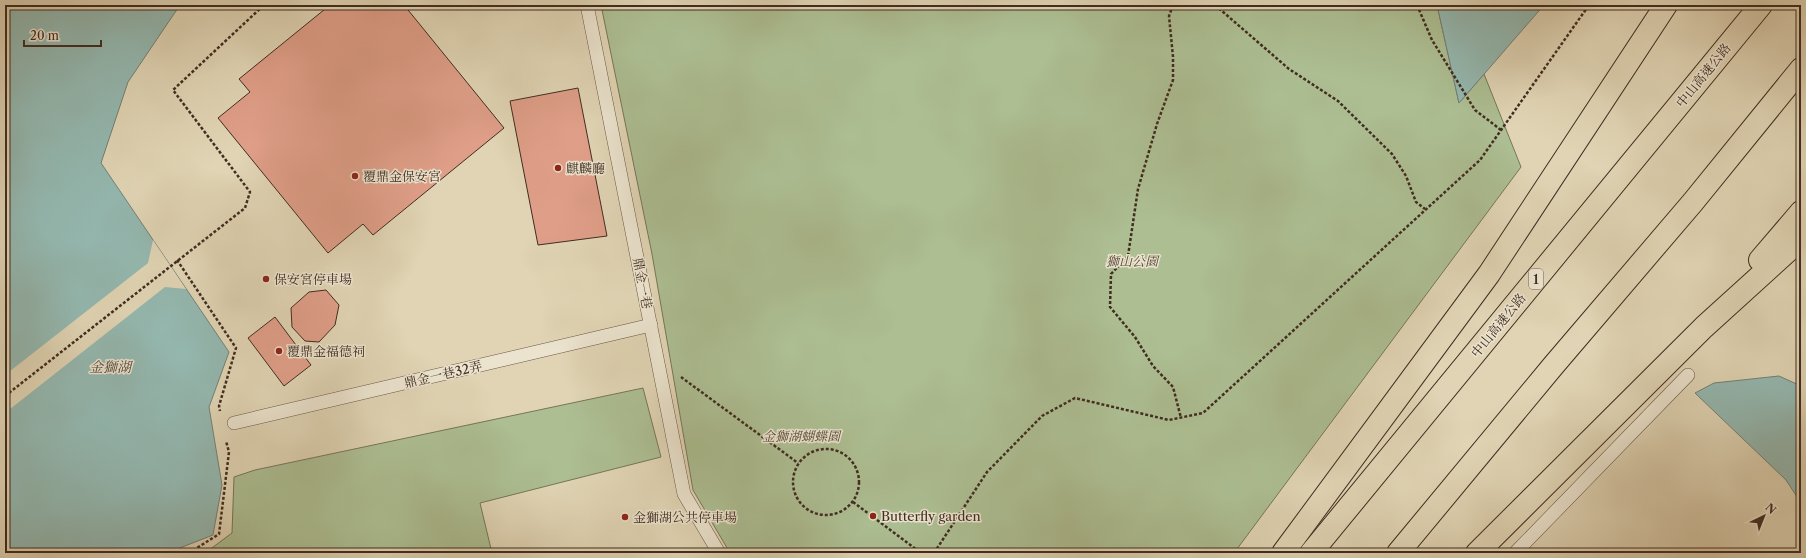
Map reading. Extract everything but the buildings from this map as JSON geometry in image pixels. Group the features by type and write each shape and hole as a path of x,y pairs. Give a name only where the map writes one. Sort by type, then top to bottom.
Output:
{"highway":[{"path":"1283,553 1489,274 1666,5"},
{"name":"中山高速公路","path":"1311,553 1760,5"},
{"path":"1398,553 1548,372 1693,202 1801,69"},
{"path":"1704,327 1801,212"},
{"path":"1477,553 1704,327 1801,238"}],"lane":[{"name":"鼎金一巷","path":"587,5 684,494 719,553"},
{"name":"鼎金一巷32弄","path":"234,423 651,325"},
{"path":"1515,553 1688,375"}],"path":[{"path":"5,396 245,208 250,192 173,90 264,5"},
{"path":"1173,5 1169,16 1173,57 1173,80 1157,124 1138,189 1128,256 1111,274 1110,307 1135,337 1153,366 1173,387 1181,418"},
{"path":"1215,5 1290,69 1338,101 1392,154 1406,176 1416,202 1425,209"},
{"path":"1418,5 1432,40 1475,110 1501,130"},
{"path":"934,553 987,472 1042,416 1075,398 1169,420 1204,413 1480,160 1589,5"},
{"path":"177,260 236,348 219,406 220,414"},
{"path":"657,359 798,463"},
{"path":"189,553 219,534 229,452 226,437"},
{"path":"821,449 831,449 842,452 855,466 859,475 858,493 853,502 845,510 824,516 805,508 798,501 793,487 794,473 798,463 810,453 821,449"},
{"path":"853,502 921,553"}],"green space":[{"name":"獅山公園","path":"601,5 1437,5 1459,103 1484,74 1521,167 1234,553 730,553 693,490 652,254"},
{"path":"643,388 661,457 480,503 492,553 205,553 232,533 234,477 255,470"}],"water":[{"name":"金獅湖","path":"5,5 180,5 128,82 101,163 229,352 209,407 222,485 213,535 167,553 5,553"},
{"path":"1437,5 1544,5 1459,103"},
{"path":"1779,376 1801,386 1801,503 1786,480 1695,393 1714,383"}],"pier":[{"path":"153,240 186,289 165,287 5,413 5,375 148,263"}],"place":[{"name":"麒麟廳","path":"558,168"},
{"name":"覆鼎金保安宮","path":"355,176"},
{"name":"保安宮停車場","path":"266,279"},
{"name":"覆鼎金福德祠","path":"279,351"},
{"name":"Butterfly garden","path":"873,516"},
{"name":"金獅湖公共停車場","path":"625,517"}],"park label":[{"name":"金獅湖蝴蝶園","path":"801,436"}]}
